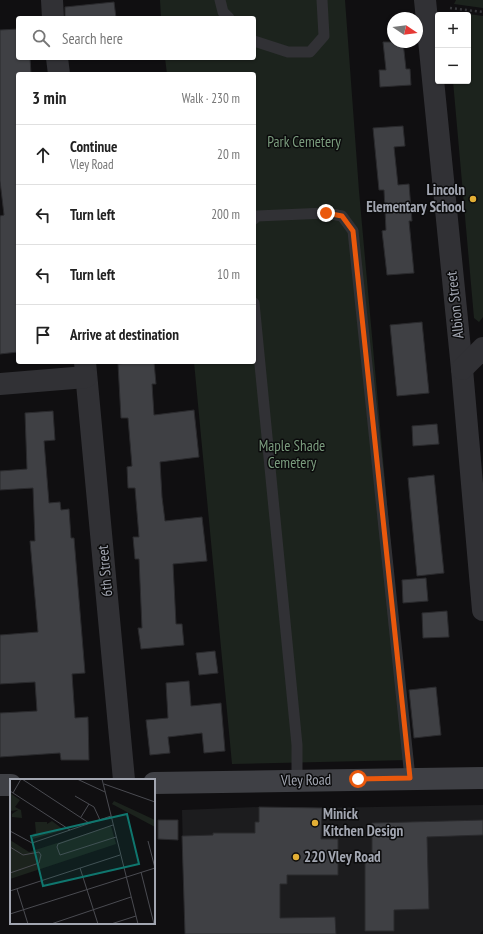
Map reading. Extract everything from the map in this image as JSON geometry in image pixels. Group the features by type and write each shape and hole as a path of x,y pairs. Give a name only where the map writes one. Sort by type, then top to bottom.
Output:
{"street":[{"path":"52,0 54,16"},
{"name":"Albion Street","path":"425,0 462,369 480,561 483,610"},
{"path":"57,60 59,72"},
{"path":"462,369 483,348"},
{"path":"0,384 86,369"},
{"name":"6th Street","path":"86,369 124,779"},
{"name":"Vley Road","path":"155,783 483,778"}],"lane":[{"path":"220,0 223,12 226,16"},
{"path":"256,42 288,52 310,52 324,36 322,0"},
{"path":"256,217 326,213 342,216 353,231 410,778"},
{"path":"256,324 296,737 297,780"}],"path":[{"path":"450,8 483,12"}],"shaded area":[{"path":"483,805 483,930 480,934 185,934 182,810 259,807 322,808"}],"green space":[{"name":"Maple Shade Cemetery","path":"160,0 345,0 359,191 410,760 232,764 194,364 256,364 256,72 167,72 165,60 256,60 256,16 161,16"},
{"path":"456,0 483,0 483,8 454,4"},
{"name":"Lincoln Elementary School","path":"471,14 483,16 483,317 479,322 474,318 453,84 471,84"}],"building":[{"path":"114,2 116,16 65,16 65,7"},
{"path":"16,29 16,60 30,60 31,72 16,72 16,352 0,354 0,216 4,215 0,181 0,30"},
{"path":"383,42 387,42 387,48 404,48 406,69 410,69 411,85 380,87 379,70 386,70"},
{"path":"403,126 405,146 394,147 398,185 409,184 412,221 409,221 414,273 387,275 382,231 386,230 384,190 379,190 373,128"},
{"path":"422,322 429,393 397,396 390,325"},
{"path":"118,364 154,364 156,384 152,384 154,415 194,410 199,457 160,462 165,521 202,517 207,561 173,564 176,624 182,624 184,645 141,649 138,628 142,628 139,559 135,559 133,537 139,537 135,488 128,488 127,467 132,466 128,418 121,418"},
{"path":"53,411 55,440 44,441 49,503 60,502 61,510 69,509 71,538 74,538 85,673 72,674 75,718 88,717 89,760 61,760 60,753 0,757 0,713 37,711 35,682 0,684 0,635 38,632 30,541 35,541 33,488 0,490 0,471 27,469 25,413"},
{"path":"437,424 439,444 413,446 412,426"},
{"path":"434,475 444,573 417,576 408,478"},
{"path":"426,578 428,601 403,603 402,580"},
{"path":"447,611 449,637 423,638 422,613"},
{"path":"215,651 218,673 199,675 196,653"},
{"path":"189,681 191,706 221,703 225,751 204,753 202,733 168,737 170,753 150,755 146,720 168,718 166,683"},
{"path":"436,687 441,735 414,738 409,690"},
{"path":"259,807 322,808 321,839 338,839 338,875 287,875 287,884 280,884 280,918 335,917 336,934 185,934 182,836 213,835 213,833 255,833 255,822 259,822"},
{"path":"158,820 178,820 178,840 158,839"},
{"path":"483,820 483,835 427,837 429,909 394,910 394,931 365,931 365,859 372,859 372,823"}],"place":[{"name":"Lincoln Elementary School","path":"473,199"},
{"name":"Minick Kitchen Design","path":"315,823"},
{"name":"220 Vley Road","path":"296,857"}],"route":[{"path":"326,213 342,216 353,231 410,778 358,779"}],"park label":[{"name":"Park Cemetery","path":"304,142"}]}
